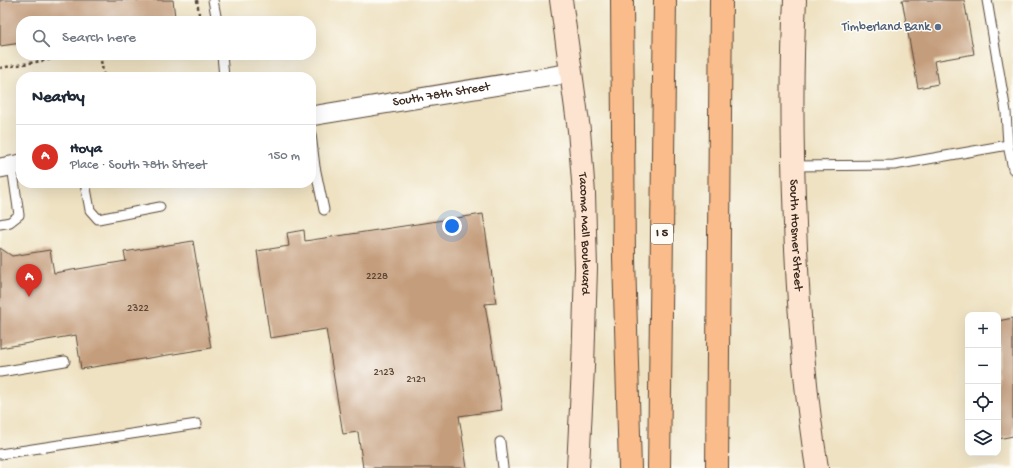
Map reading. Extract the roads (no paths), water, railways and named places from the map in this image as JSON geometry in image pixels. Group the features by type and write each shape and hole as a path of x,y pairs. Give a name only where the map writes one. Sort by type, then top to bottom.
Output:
{"highway":[{"path":"622,0 624,258 630,468"},
{"name":"I 5","path":"659,468 665,0"},
{"path":"717,468 721,0"},
{"path":"721,116 733,0"}],"main road":[{"name":"Tacoma Mall Boulevard","path":"561,0 579,130 584,194 586,260 578,468"},
{"name":"South Hosmer Street","path":"796,0 792,77 793,166 798,296 809,417 817,468"}],"street":[{"name":"South 78th Street","path":"316,115 571,73"}],"lane":[{"path":"213,0 216,16"},
{"path":"987,0 1006,112 1008,145 1013,170"},
{"path":"222,60 224,72"},
{"path":"793,166 894,165 1008,145"},
{"path":"0,224 10,222 19,215 11,166"},
{"path":"316,172 324,210"},
{"path":"86,188 90,210 98,219 160,207"},
{"path":"0,372 65,361"},
{"path":"0,454 197,424"},
{"path":"500,442 503,468"}],"place":[{"name":"Timberland Bank","path":"938,27"},
{"name":"Hoya","path":"29,297"}]}
